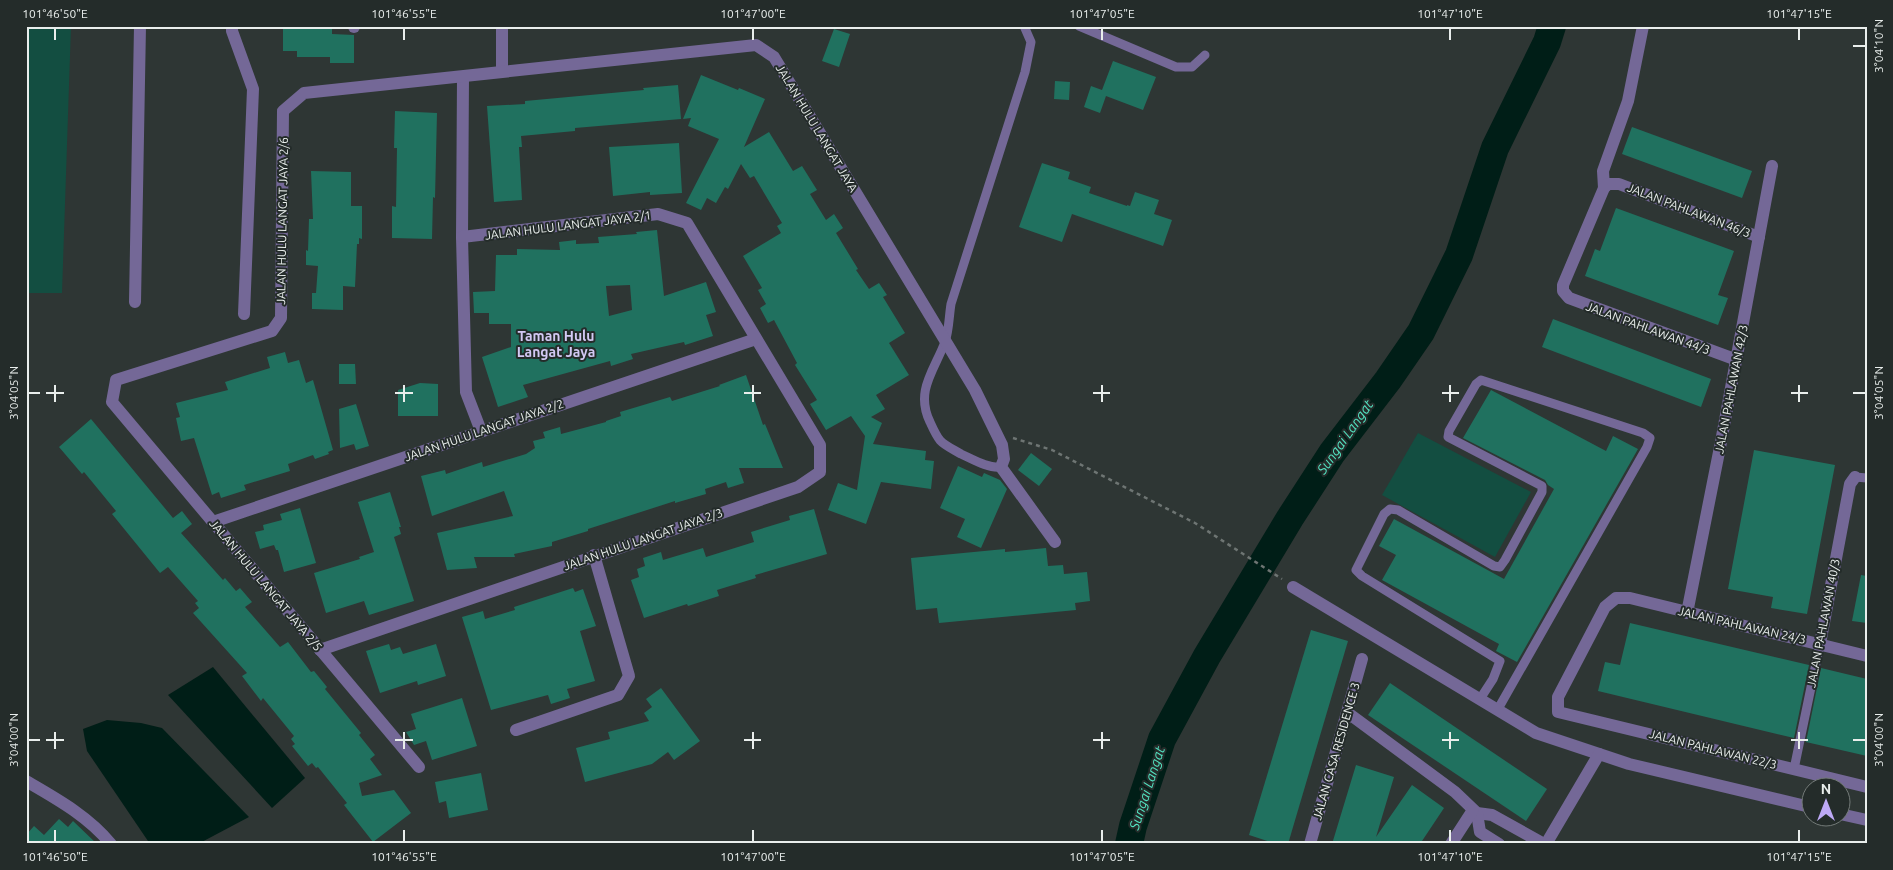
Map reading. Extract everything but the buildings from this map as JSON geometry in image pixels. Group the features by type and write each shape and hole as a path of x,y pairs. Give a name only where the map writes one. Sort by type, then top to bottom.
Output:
{"street":[{"path":"135,302 140,26"},
{"path":"232,26 232,31 253,89 244,314"},
{"path":"502,26 502,71"},
{"path":"1604,188 1603,171 1628,101 1643,26"},
{"name":"JALAN HULU LANGAT JAYA","path":"463,77 502,71 756,45 774,57 975,390 998,433 1004,453 1001,467"},
{"path":"463,77 462,237 466,392 480,431"},
{"name":"JALAN HULU LANGAT JAYA 2/6","path":"112,402 116,380 272,331 281,318 283,111 304,93 463,77"},
{"name":"JALAN PAHLAWAN 42/3","path":"1687,612 1772,166"},
{"name":"JALAN PAHLAWAN 46/3","path":"1604,188 1608,184 1620,184 1759,237"},
{"name":"JALAN PAHLAWAN 44/3","path":"1604,188 1563,285 1564,291 1569,298 1736,360"},
{"name":"JALAN HULU LANGAT JAYA 2/1","path":"462,237 658,214 687,223 756,339"},
{"name":"JALAN HULU LANGAT JAYA 2/2","path":"212,522 756,339"},
{"name":"JALAN HULU LANGAT JAYA 2/3","path":"320,650 798,487 820,472 820,445 756,339"},
{"name":"JALAN HULU LANGAT JAYA 2/5","path":"112,402 419,768"},
{"path":"1001,467 1054,542"},
{"name":"JALAN PAHLAWAN 40/3","path":"1820,644 1850,484 1861,477"},
{"path":"516,730 618,695 628,676 594,555"},
{"path":"1294,587 1536,733 1629,764 1800,805"},
{"name":"JALAN PAHLAWAN 24/3","path":"1558,712 1558,697 1605,607 1616,598 1630,598 1867,656"},
{"name":"JALAN CASA RESIDENCE 3","path":"1310,844 1362,658"},
{"name":"JALAN PAHLAWAN 22/3","path":"1558,712 1867,786"},
{"path":"1348,713 1455,792 1475,812 1480,832 1499,844"},
{"path":"1475,812 1492,815 1545,844 1599,754"},
{"path":"26,781 64,803 100,830 111,844"},
{"path":"1451,844 1475,812"},
{"path":"1850,816 1867,820"}],"lane":[{"path":"1001,467 989,466 940,442 928,417 923,398 930,374 946,340 951,304 1025,72 1031,42 1024,26"},
{"path":"1079,26 1176,67 1192,67 1204,55"},
{"path":"1480,698 1493,679 1500,661 1362,576 1356,570 1384,514 1390,509 1398,510 1494,566 1500,567 1505,560 1542,492 1542,486 1448,437 1449,431 1476,384 1481,380 1643,433 1650,438 1647,447 1498,709"},
{"name":"JALAN PAHLAWAN 40/3","path":"1794,769 1820,644"}],"path":[{"path":"998,433 1052,450 1195,523 1294,587"}],"green space":[{"path":"26,26 71,26 62,293 26,293"},
{"path":"1418,433 1531,492 1495,557 1382,495"}],"shaded area":[{"path":"213,667 305,778 272,808 168,695"},
{"path":"107,720 141,723 162,728 249,817 198,844 150,844 87,751 83,729"}],"waterway":[{"name":"Sungai Langat","path":"1129,844 1133,826 1162,739 1207,656 1290,518 1332,453 1388,380 1421,332 1459,255 1495,148 1547,42 1552,26"}],"district":[{"name":"Taman Hulu Langat Jaya","path":"556,344"}]}
